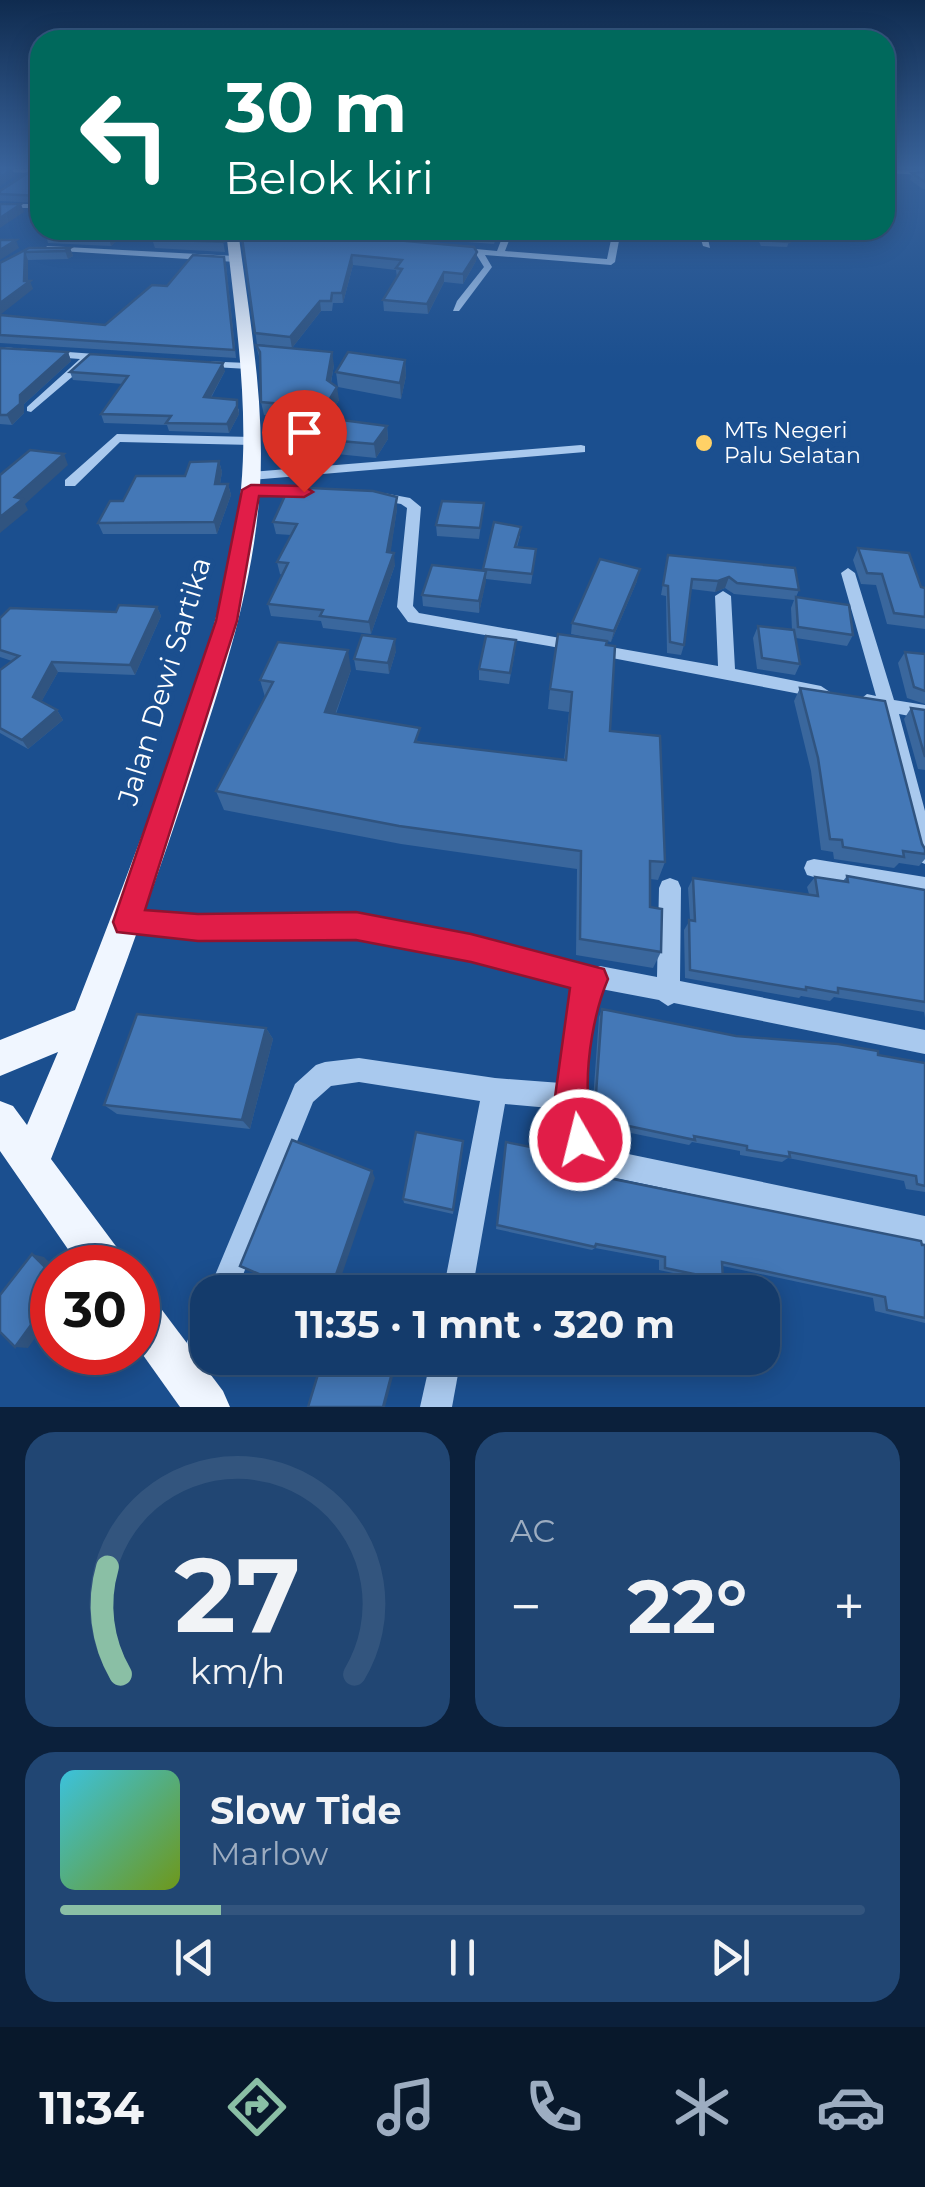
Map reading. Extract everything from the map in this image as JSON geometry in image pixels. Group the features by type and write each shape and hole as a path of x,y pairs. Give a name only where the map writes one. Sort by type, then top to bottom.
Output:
{"main road":[{"name":"Jalan Dewi Sartika","path":"32,1162 127,922 227,621 251,483 254,441 254,356 233,240"},
{"path":"0,1058 88,1022"},
{"path":"0,1119 90,1245"},
{"path":"160,1344 196,1394"}],"street":[{"path":"500,254 505,240"},
{"path":"446,249 611,262 615,240"},
{"path":"705,240 707,246"},
{"path":"36,248 236,259"},
{"path":"456,309 467,289 481,280 488,267 480,252"},
{"path":"0,350 120,359"},
{"path":"30,409 89,356"},
{"path":"190,363 254,356"},
{"path":"70,483 117,438 254,441"},
{"path":"251,483 581,449"},
{"path":"251,483 322,492"},
{"path":"358,494 391,497 414,507 405,607 414,618 727,672 925,712"},
{"path":"848,573 904,761 925,855"},
{"path":"724,596 727,672"},
{"path":"814,868 925,887"},
{"path":"668,994 670,888"},
{"path":"127,922 198,927 356,926 425,938 593,979 622,978 668,994 925,1042"},
{"path":"593,979 584,990 572,1097 580,1140 602,1162 925,1230"},
{"path":"229,1275 304,1093 315,1079 359,1070 494,1091 572,1097"},
{"path":"461,1275 494,1091"},
{"path":"436,1407 443,1375"}],"building":[{"path":"0,240 16,240 0,250"},
{"path":"242,240 395,240 474,247 477,252 463,274 444,272 427,304 383,300 402,269 396,268 402,260 352,255 342,293 332,293 331,301 320,301 290,337 255,333"},
{"path":"29,248 70,248 25,252 24,281 30,281 0,303 0,263"},
{"path":"193,255 224,257 234,350 0,335 0,315 105,325 152,285 167,286"},
{"path":"256,345 332,352 327,380 337,387 319,417 387,426 374,444 305,438 305,431 287,430 306,406 261,402 260,352"},
{"path":"0,348 68,352 20,395 20,404 7,415 0,415"},
{"path":"348,352 405,360 400,383 336,372"},
{"path":"90,354 223,363 204,397 237,400 237,406 227,424 166,423 171,416 101,414 128,376 70,372"},
{"path":"30,450 64,454 15,497 23,499 0,517 0,475"},
{"path":"219,461 215,484 228,484 214,522 98,523 110,501 123,501 136,476 185,476 190,462"},
{"path":"289,487 373,491 397,497 387,552 394,553 369,622 320,616 323,610 268,604 288,563 277,562 297,524 273,522"},
{"path":"442,501 484,503 480,528 436,525"},
{"path":"494,522 521,527 515,547 536,549 532,574 483,569"},
{"path":"858,548 909,553 921,587 925,588 925,617 894,613 882,574 867,573"},
{"path":"668,555 795,568 799,590 737,583 729,577 718,581 692,579 684,645 670,642 668,586 663,585"},
{"path":"600,559 640,569 614,631 572,623"},
{"path":"432,565 486,571 479,601 422,595"},
{"path":"796,597 849,605 853,635 798,627"},
{"path":"119,605 157,607 130,665 52,662 33,697 57,710 22,740 0,728 0,670 19,656 0,650 0,618 10,608 116,612"},
{"path":"758,626 794,630 800,664 762,658"},
{"path":"558,634 607,641 606,645 615,646 610,731 660,736 665,862 650,861 650,907 662,909 661,952 580,939 581,851 399,826 216,791 273,682 260,680 278,642 348,650 325,712 420,728 415,742 566,760 572,692 550,689"},
{"path":"362,635 395,639 388,663 354,659"},
{"path":"486,636 516,640 510,673 479,669"},
{"path":"905,652 925,654 925,691 914,687"},
{"path":"800,688 885,701 925,854 903,851 904,857 843,847 842,840 830,839 818,758"},
{"path":"911,708 925,710 925,757"},
{"path":"847,876 925,890 925,1002 838,988 838,993 806,990 690,970 689,920 695,921 693,878 818,896 815,877 848,882"},
{"path":"602,1009 736,1036 838,1044 925,1063 925,1186 917,1184 916,1176 789,1152 790,1157 747,1150 747,1146 694,1136 695,1140 600,1120 595,1108"},
{"path":"137,1014 266,1028 242,1120 104,1105"},
{"path":"416,1132 463,1141 453,1210 403,1199"},
{"path":"292,1140 372,1171 336,1275 261,1275 240,1266"},
{"path":"506,1142 556,1152 556,1158 588,1164 599,1171 598,1176 921,1241 925,1245 925,1318 887,1310 885,1297 722,1262 723,1275 699,1275 665,1268 665,1257 596,1244 595,1247 497,1225"},
{"path":"30,1257 30,1326 15,1347 0,1332 0,1295"},
{"path":"318,1375 391,1375 383,1407 308,1407"}],"place":[{"name":"MTs Negeri Palu Selatan","path":"704,443"}],"route":[{"path":"304,492 251,490 227,621 127,922 198,927 356,926 410,934 593,979 584,990 572,1097 580,1140"}]}
